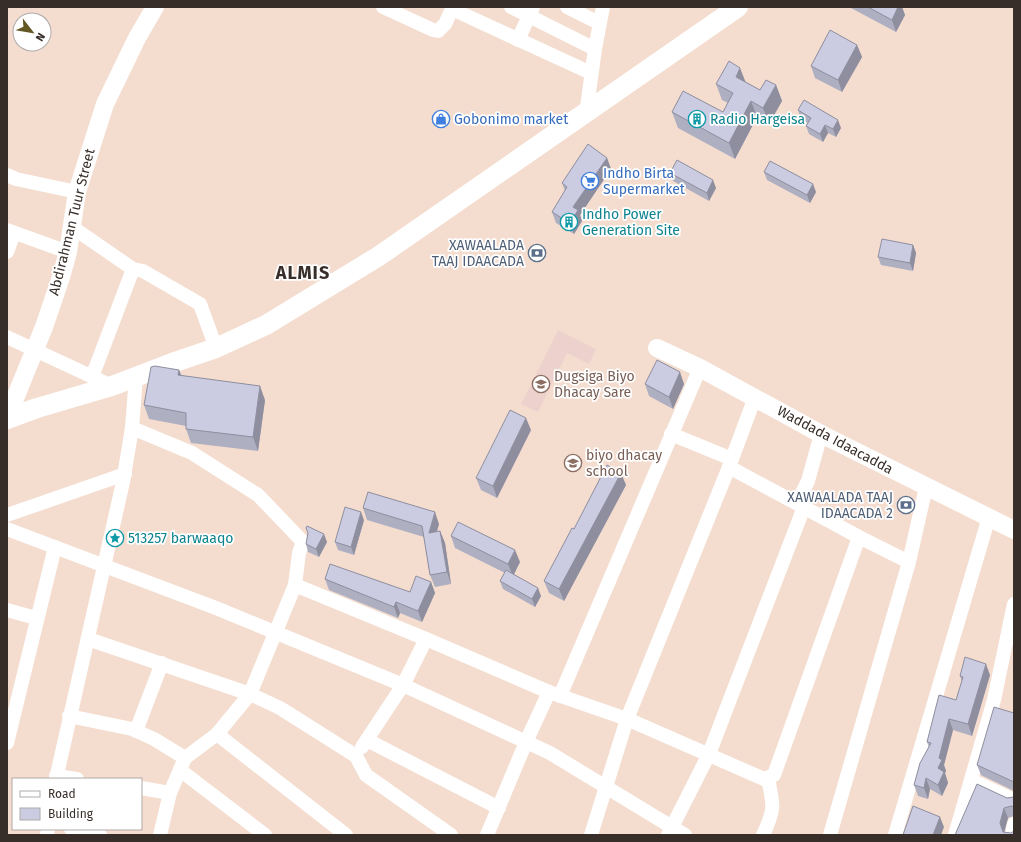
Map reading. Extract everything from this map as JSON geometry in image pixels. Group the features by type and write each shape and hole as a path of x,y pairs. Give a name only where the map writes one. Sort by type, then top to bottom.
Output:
{"main road":[{"path":"7,419 37,408 112,386 216,348 266,325 379,256 586,114 727,11"}],"street":[{"name":"Abdirahman Tuur Street","path":"7,419 47,320 68,252 77,192 105,104 137,38 155,7"},
{"path":"383,7 438,31 445,24 452,8 591,73"},
{"path":"511,7 531,11 595,49"},
{"path":"567,7 599,23"},
{"path":"586,114 591,73 603,7"},
{"path":"518,40 531,11"},
{"path":"7,175 16,179 77,192"},
{"path":"72,227 133,269 143,271 200,304 216,348"},
{"path":"7,252 10,231 68,252"},
{"path":"92,377 133,269"},
{"path":"7,337 112,386"},
{"name":"Waddada Idaacadda","path":"657,348 700,368 821,434 1014,530"},
{"path":"487,835 526,742 554,694 700,368"},
{"path":"66,778 56,777 69,716 105,567 124,474 132,428 136,376"},
{"path":"591,835 627,719 755,398"},
{"path":"132,428 192,453 258,495 303,542 299,553 295,585 250,694 217,734 183,764 170,793 160,835"},
{"path":"671,434 730,463 800,505 909,562"},
{"path":"669,831 709,754 800,505 821,434"},
{"path":"7,515 124,474"},
{"path":"830,835 909,562 926,487"},
{"path":"895,835 989,517"},
{"path":"7,529 216,608 403,685 550,753 605,787 669,831 685,835"},
{"path":"295,585 554,694 627,719 764,779 768,779 774,775 859,537"},
{"path":"7,743 36,618 55,547"},
{"path":"955,835 994,700 1014,604"},
{"path":"7,610 36,618"},
{"path":"88,639 250,694 280,708 356,756 366,775 451,835"},
{"path":"356,756 403,685 426,639"},
{"path":"136,731 162,663"},
{"path":"69,716 136,731 154,739 265,835"},
{"path":"217,734 346,835"},
{"path":"367,740 499,808"},
{"path":"763,835 770,820 774,804 768,779"},
{"path":"971,780 1014,800"},
{"path":"142,788 170,793"},
{"path":"1012,835 1014,824"},
{"path":"75,830 100,835"}],"shaded area":[{"name":"Dugsiga Biyo Dhacay Sare","path":"558,330 596,349 589,364 567,353 538,412 521,404"}],"building":[{"path":"868,7 898,7 892,20"},
{"path":"830,30 857,45 838,80 811,66"},
{"path":"729,61 740,68 736,77 760,90 766,80 776,85 763,108 751,101 729,143 672,112 683,91 723,112 733,93 716,84"},
{"path":"804,100 838,120 833,129 825,125 820,134 806,126 811,118 798,110"},
{"path":"588,144 607,158 573,207 578,210 570,223 552,212 567,187 562,183"},
{"path":"677,160 713,180 707,193 670,173"},
{"path":"770,161 813,184 807,195 764,172"},
{"path":"882,239 913,245 910,263 878,257"},
{"path":"657,360 680,372 669,397 645,384"},
{"path":"155,366 179,370 178,375 260,386 253,437 186,429 186,413 144,405 151,367"},
{"path":"510,410 526,418 493,486 476,478"},
{"path":"607,465 621,473 559,589 544,581 572,528 574,529"},
{"path":"368,492 435,512 429,533 440,531 447,572 430,575 422,526 363,508"},
{"path":"345,507 361,512 351,547 335,542"},
{"path":"458,522 515,550 508,564 451,536"},
{"path":"307,526 324,534 316,549 306,544 308,533 306,528"},
{"path":"330,564 410,592 416,576 431,582 418,611 396,602 394,607 325,579"},
{"path":"506,570 538,588 532,599 500,581"},
{"path":"965,657 986,664 968,724 949,719 939,758 942,760 938,768 944,772 938,785 926,778 924,788 914,785 920,763 931,743 927,742 939,695 956,700 963,677 960,676"},
{"path":"994,707 1014,713 1014,782 977,765"},
{"path":"977,784 1007,798 1014,797 1014,807 1011,806 1004,808 1000,823 1003,832 1011,833 1014,831 1014,835 955,835"},
{"path":"913,806 940,817 933,835 903,835"}],"place":[{"name":"Gobonimo market","path":"441,119"},
{"name":"Radio Hargeisa","path":"697,119"},
{"name":"Indho Birta Supermarket","path":"590,181"},
{"name":"Indho Power Generation Site","path":"569,222"},
{"name":"XAWAALADA TAAJ IDAACADA","path":"537,253"},
{"name":"Dugsiga Biyo Dhacay Sare","path":"541,384"},
{"name":"biyo dhacay school","path":"573,463"},
{"name":"XAWAALADA TAAJ IDAACADA 2","path":"906,505"},
{"name":"513257 barwaaqo","path":"115,538"}],"district":[{"name":"ALMIS","path":"303,273"}]}
